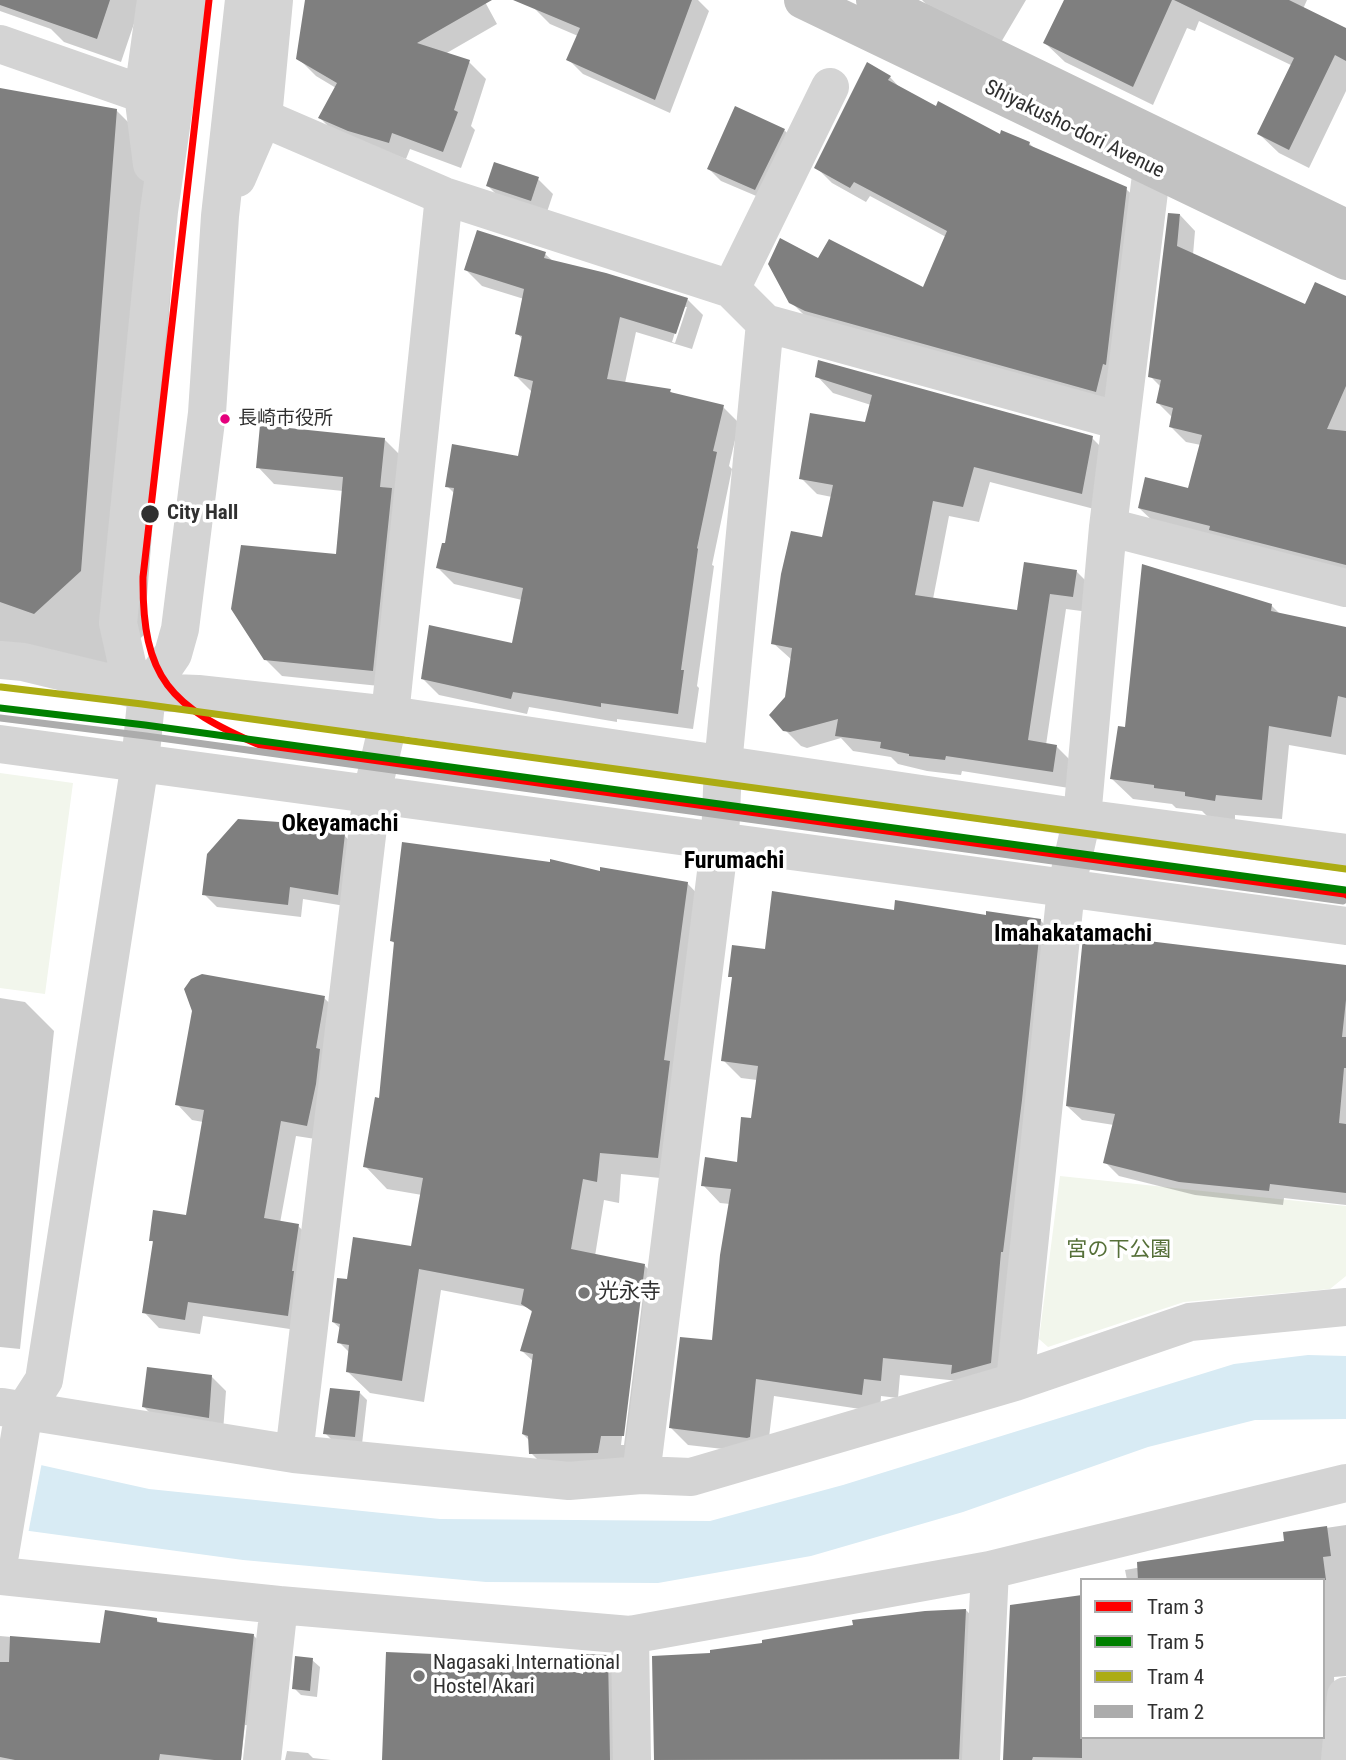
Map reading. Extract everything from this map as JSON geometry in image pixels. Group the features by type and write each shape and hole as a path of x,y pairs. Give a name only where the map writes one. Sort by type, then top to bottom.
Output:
{"highway":[{"name":"Shiyakusho-dori Avenue","path":"803,0 885,11 1346,228"},
{"name":"Shiyakusho-dori Avenue","path":"885,11 1152,167 1346,261"}],"street":[{"path":"156,0 143,94 159,211"},
{"path":"146,692 128,668 118,622 159,211 189,0"},
{"path":"0,1554 12,1409 44,1380 140,763 146,692 173,654 180,629 207,413 220,216 244,0"},
{"path":"220,216 263,118 274,0"},
{"path":"0,44 143,94"},
{"path":"730,289 830,87"},
{"path":"263,118 444,196 730,289 765,323 1121,421"},
{"path":"1015,1382 1066,889 1082,818 1108,527 1152,167"},
{"path":"294,1454 372,793 390,715 444,196"},
{"path":"642,1475 720,840 723,765 765,323"},
{"path":"1108,527 1346,589"},
{"path":"0,660 23,662 146,692 198,694 390,715 1082,818 1346,853"},
{"path":"0,744 1346,926"},
{"path":"12,1409 294,1454 569,1481 642,1475 691,1477 1015,1382 1190,1322 1346,1307"},
{"path":"0,1576 279,1605 630,1635 990,1570 1346,1483"},
{"path":"981,1760 990,1570"},
{"path":"262,1760 279,1605"},
{"path":"630,1635 632,1760"},
{"path":"1340,1760 1346,1696"}],"green space":[{"path":"0,773 73,783 45,994 0,988"},
{"name":"宮の下公園","path":"1060,1176 1346,1206 1346,1276 1330,1289 1184,1302 1048,1347 1039,1339"}],"shaded area":[{"path":"1308,1355 1346,1356 1346,1419 1255,1420 1148,1447 963,1512 811,1556 658,1583 486,1582 243,1560 0,1527 0,1456 149,1489 440,1519 710,1521 843,1485 1234,1364"}],"pier":[{"path":"0,1452 42,1462 28,1534 0,1530"}],"building":[{"path":"0,0 110,0 97,39 0,5"},
{"path":"305,0 492,0 417,43 470,60 454,110 458,112 443,152 392,133 389,143 348,131 318,118 337,83 296,59"},
{"path":"513,0 692,0 655,100 566,60 580,28"},
{"path":"1064,0 1172,0 1133,87 1043,43"},
{"path":"1174,0 1289,0 1346,28 1346,61 1335,55 1289,150 1257,134 1294,58"},
{"path":"867,62 891,76 888,80 936,106 938,101 1000,134 1001,130 1030,142 1029,145 1127,187 1106,365 1103,364 1096,392 805,311 789,303 768,264 780,238 818,258 829,239 923,287 947,231 854,182 850,188 814,168"},
{"path":"0,88 117,109 81,571 34,614 0,602"},
{"path":"735,106 785,129 755,190 707,169"},
{"path":"494,162 539,177 531,201 486,186"},
{"path":"1168,213 1180,214 1177,246 1305,304 1315,282 1346,296 1346,386 1327,429 1346,431 1346,565 1209,530 1210,526 1138,508 1145,477 1188,488 1202,435 1169,427 1173,408 1156,403 1161,380 1148,377"},
{"path":"477,230 546,252 544,258 606,273 688,298 676,334 620,317 607,379 671,389 670,392 724,405 713,451 717,452 697,548 678,714 601,703 601,707 513,692 511,699 421,679 429,625 512,643 523,588 436,568 442,543 445,543 454,488 445,487 452,444 518,456 533,381 514,376 522,336 515,334 524,289 464,270"},
{"path":"818,360 1093,436 1082,494 974,467 963,507 933,501 915,595 1017,610 1024,562 1077,570 1073,597 1050,594 1028,740 1057,745 1053,772 946,756 945,760 909,756 880,748 881,742 835,736 838,719 790,732 783,731 769,715 785,697 792,648 771,644 781,574 791,531 822,537 833,485 799,479 810,413 865,422 872,395 815,377"},
{"path":"260,425 385,438 380,487 392,488 373,671 264,660 231,609 241,545 336,554 343,477 256,468"},
{"path":"1142,564 1272,604 1271,611 1346,627 1346,698 1338,696 1331,737 1269,726 1262,800 1216,795 1215,801 1185,796 1185,792 1154,788 1154,785 1110,779 1118,726 1125,727"},
{"path":"238,819 279,822 345,834 338,895 290,887 288,905 202,895 207,854"},
{"path":"402,842 550,862 550,859 600,871 600,867 688,882 664,1060 670,1061 658,1158 600,1153 597,1182 583,1179 571,1249 645,1264 624,1436 601,1436 598,1453 529,1454 528,1436 522,1434 533,1354 520,1351 532,1311 521,1304 524,1289 419,1269 402,1381 346,1372 349,1345 337,1343 340,1324 332,1322 337,1278 347,1279 353,1237 411,1246 423,1178 363,1167 375,1097 379,1098 394,942 390,941"},
{"path":"772,891 894,910 895,900 986,915 986,911 1041,919 1022,1100 1001,1252 991,1363 951,1374 952,1365 883,1358 881,1381 864,1379 862,1395 756,1379 750,1437 747,1438 669,1428 680,1337 712,1340 720,1255 731,1189 701,1186 705,1157 737,1162 741,1117 751,1118 758,1066 721,1061 732,977 728,977 732,945 765,949"},
{"path":"1084,927 1140,936 1140,940 1346,965 1342,1037 1346,1037 1346,1068 1339,1123 1346,1124 1346,1193 1270,1184 1269,1191 1179,1182 1103,1163 1115,1114 1066,1106"},
{"path":"202,974 325,996 316,1048 320,1049 316,1084 307,1126 281,1121 264,1218 299,1224 288,1316 188,1302 185,1320 142,1313 153,1241 149,1241 153,1210 186,1215 204,1110 175,1105 192,1011 184,989 191,979"},
{"path":"147,1367 212,1375 209,1418 142,1407"},
{"path":"330,1388 360,1391 355,1437 323,1434"},
{"path":"1327,1526 1331,1556 1323,1557 1326,1580 1138,1578 1137,1562 1284,1541 1283,1532"},
{"path":"1080,1595 1082,1758 1033,1757 1032,1760 1003,1760 1010,1605"},
{"path":"966,1609 959,1759 654,1760 652,1656 710,1653 710,1650 853,1625 852,1620"},
{"path":"105,1610 157,1618 157,1622 254,1634 241,1760 160,1754 159,1760 15,1760 0,1757 0,1662 9,1662 10,1636 100,1643"},
{"path":"386,1652 434,1654 434,1660 503,1669 532,1661 583,1674 585,1654 608,1655 610,1760 382,1760"},
{"path":"295,1656 313,1658 310,1691 292,1689"}],"tram line":[{"name":"3","path":"209,0 143,577 148,641 156,665 168,685 184,702 230,732 262,746 1346,896"},
{"name":"4","path":"1,687 1346,869"},
{"name":"5","path":"0,708 145,725 1345,890"},
{"name":"2","path":"0,718 1343,901"}],"place":[{"name":"長崎市役所","path":"225,419"},
{"name":"City Hall","path":"150,514"},
{"name":"光永寺","path":"584,1293"},
{"name":"Nagasaki International Hostel Akari","path":"419,1676"}],"district":[{"name":"Okeyamachi","path":"340,825"},
{"name":"Furumachi","path":"734,862"},
{"name":"Imahakatamachi","path":"1073,935"}]}
